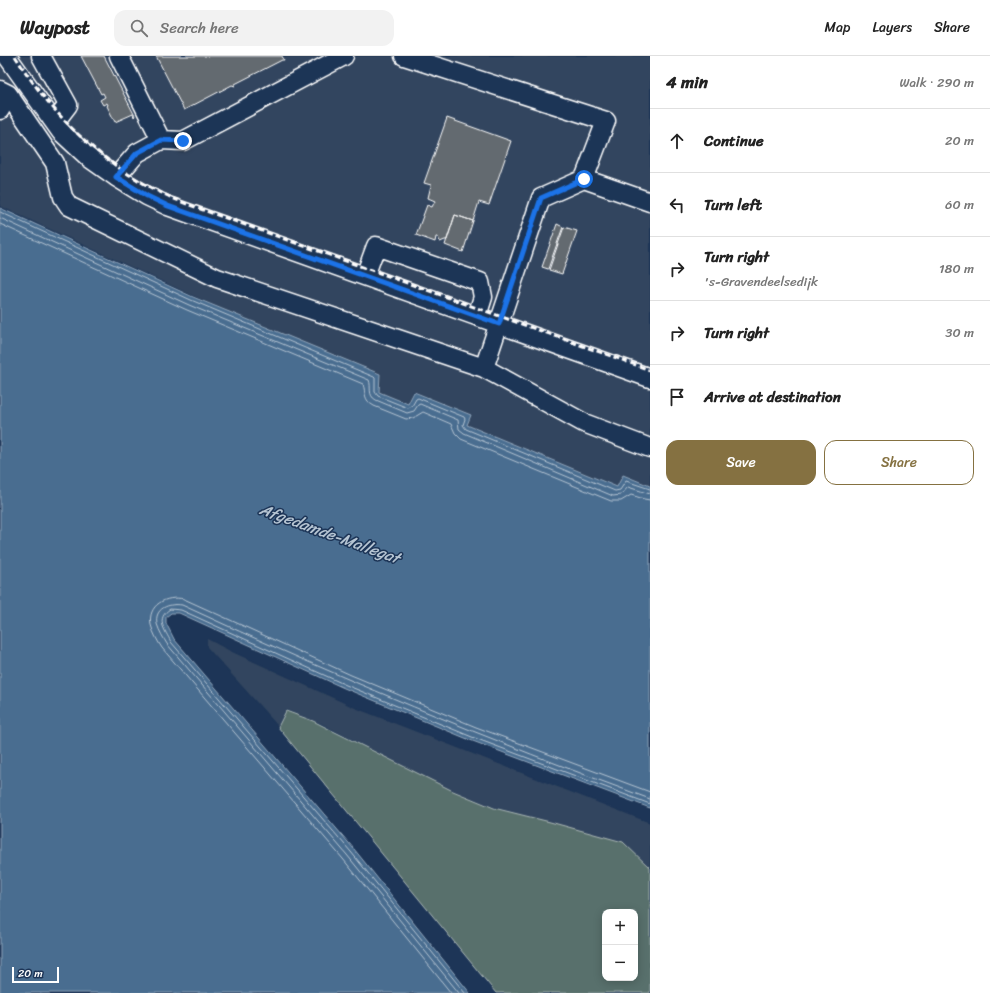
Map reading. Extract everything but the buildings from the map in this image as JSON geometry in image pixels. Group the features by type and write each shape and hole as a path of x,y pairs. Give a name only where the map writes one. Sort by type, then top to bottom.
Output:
{"street":[{"path":"7,56 61,132 89,158 147,196 168,206 650,378"},
{"path":"41,56 68,105 55,122"},
{"path":"119,56 161,140"},
{"path":"116,177 137,153 161,140 183,141 344,56"},
{"path":"404,56 606,121 584,179"},
{"path":"0,110 4,92"},
{"path":"4,92 56,163 64,197 69,206 217,278 484,368 584,423 650,448"},
{"path":"484,368 541,198 584,179 650,202"},
{"path":"365,276 376,246 480,282 483,297 477,316"}],"shaded area":[{"path":"0,56 650,56 650,486 623,475 617,487 467,425 470,415 413,391 409,404 375,391 380,374 267,330 0,206"},
{"path":"207,639 232,652 355,708 650,823 650,869 624,843 490,806 438,784 322,724 286,710 278,726 207,647"}],"green space":[{"path":"286,711 313,721 453,791 494,808 623,842 650,868 650,993 496,993 278,727"}],"water":[{"name":"Afgedamde-Mallegat","path":"0,208 193,297 380,374 379,392 408,404 414,392 471,415 467,425 617,487 623,475 650,486 650,808 470,740 344,688 179,613 171,613 166,617 166,623 174,639 354,849 470,993 0,993"}],"railway":[{"path":"15,56 29,78 45,98 80,136 121,169 166,195 203,210 650,370"}],"route":[{"path":"183,141 161,140 137,153 116,177 147,196 168,206 499,324 541,198 584,179"}]}
